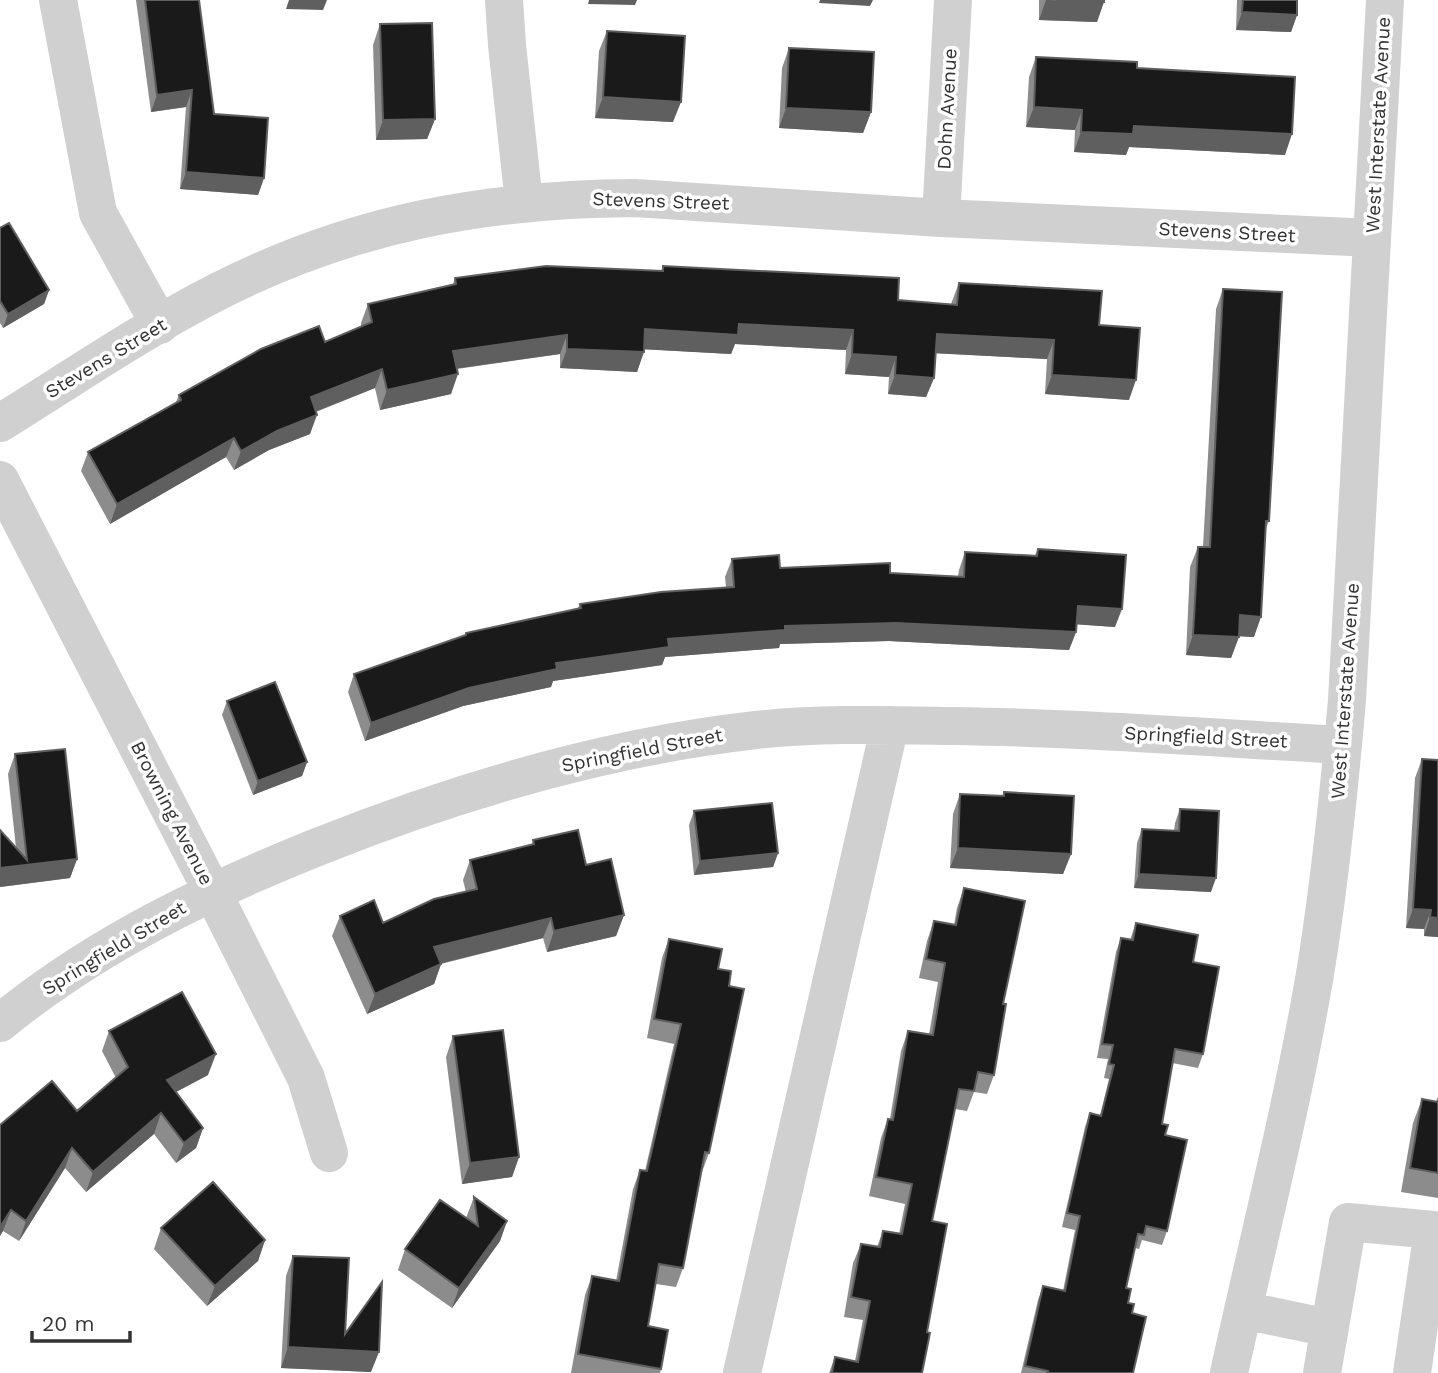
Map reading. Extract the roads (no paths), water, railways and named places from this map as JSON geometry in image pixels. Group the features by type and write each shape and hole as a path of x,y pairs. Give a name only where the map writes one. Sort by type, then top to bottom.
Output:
{"street":[{"path":"58,0 98,213 160,325"},
{"path":"504,0 524,203"},
{"name":"Dohn Avenue","path":"941,218 953,0"},
{"name":"West Interstate Avenue","path":"1228,1373 1294,1077 1314,975 1333,845 1343,745 1385,0"},
{"name":"Stevens Street","path":"0,423 160,325 260,271 364,232 460,210 591,198 635,198 941,218 1372,238"},
{"name":"Browning Avenue","path":"0,480 306,1078 329,1153"},
{"name":"Springfield Street","path":"0,1023 77,967 143,927 212,891 327,843 409,813 578,760 693,738 829,725 1063,729 1343,745"},
{"path":"742,1373 890,725"},
{"path":"1322,1373 1348,1222 1433,1230 1412,1373"},
{"path":"1242,1310 1329,1328"}]}
